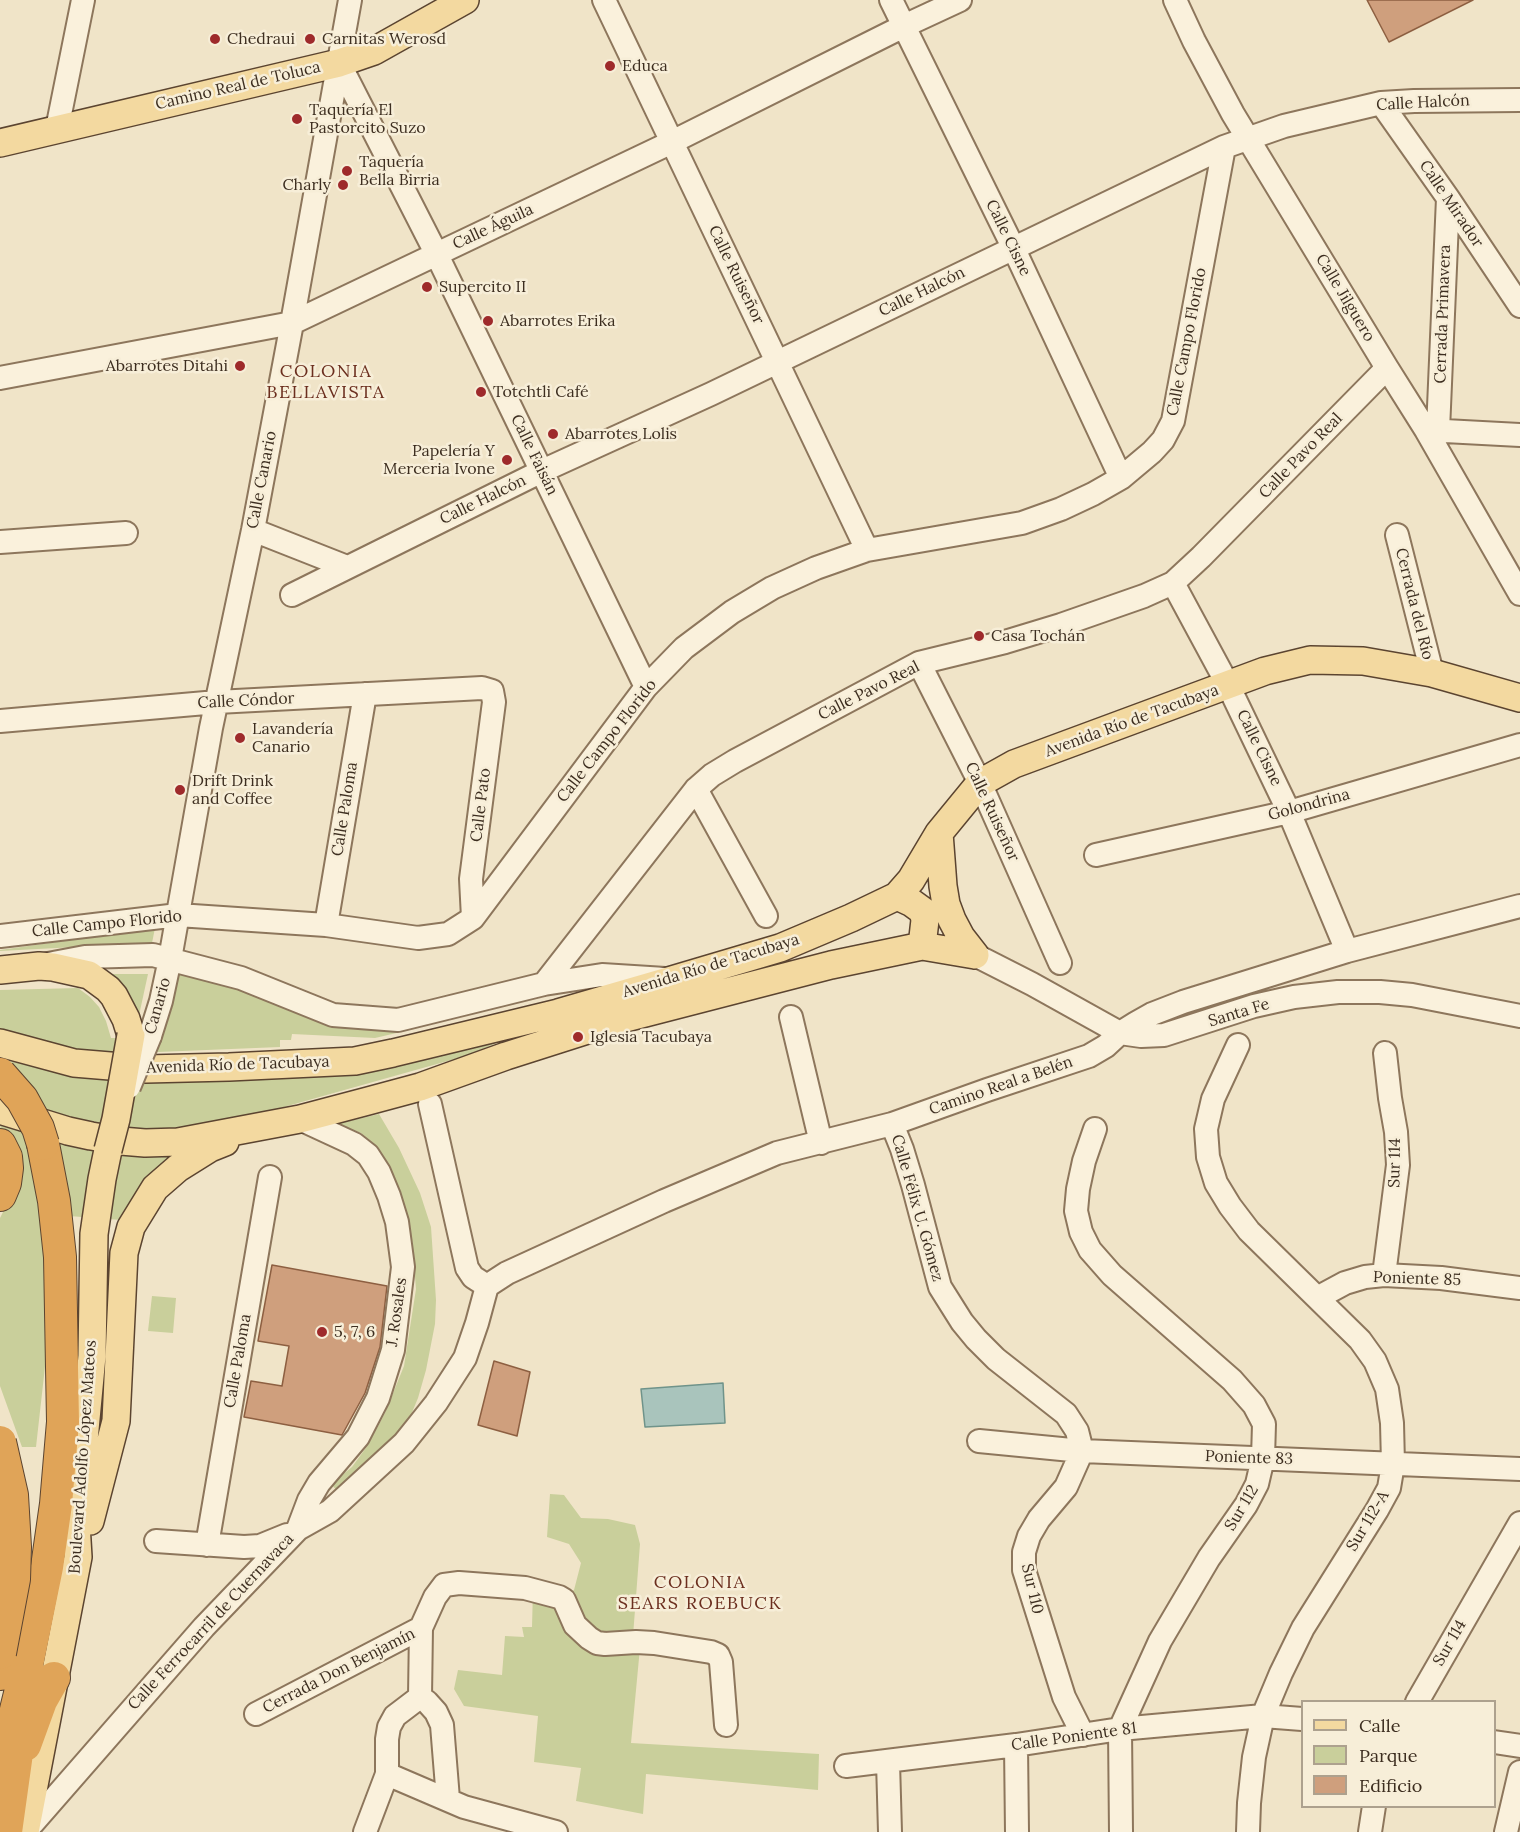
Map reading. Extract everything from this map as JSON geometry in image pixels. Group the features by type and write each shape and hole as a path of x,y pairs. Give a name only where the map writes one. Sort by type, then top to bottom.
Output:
{"highway":[{"path":"0,1074 22,1099 34,1121 43,1144 50,1174 62,1286 63,1346 63,1422 56,1504 47,1567 20,1668 0,1775"},
{"path":"0,1145 6,1157 7,1168 0,1196"},
{"path":"19,1586 47,1467 63,1346"},
{"path":"0,1443 14,1484 21,1524 19,1586 21,1724 6,1832"},
{"path":"0,1443 12,1495 14,1579 20,1668 41,1701 24,1750 12,1832"}],"main road":[{"name":"Camino Real de Toluca","path":"0,143 339,63 374,51 465,0"},
{"name":"Avenida Río de Tacubaya","path":"0,1044 74,1063 146,1069 355,1061 393,1053 558,1013 672,980 780,948 851,918 897,896 911,880 939,833 980,783 1014,764 1265,671 1310,660 1363,661 1432,673 1520,698"},
{"path":"939,833 946,904 961,937 975,955"},
{"path":"897,896 922,911 925,920 922,946"},
{"name":"Avenida Río de Tacubaya","path":"0,1110 76,1132 121,1141 178,1142 300,1119 420,1086 622,1019 831,965 922,946 975,955"},
{"path":"0,970 39,966 67,969 89,975 108,989 140,1036"},
{"name":"Boulevard Adolfo López Mateos","path":"25,1832 20,1668 78,1557 76,1524 92,1356 94,1234 108,1150 140,1036"},
{"path":"78,1557 116,1421 124,1253 131,1227 155,1188 178,1168 210,1148 271,1125"}],"street":[{"path":"57,129 83,0"},
{"name":"Calle Canario","path":"170,959 217,702 253,530 292,324 350,0"},
{"name":"Calle Ruiseñor","path":"604,0 867,550"},
{"name":"Calle Cisne","path":"891,0 1013,247 1121,478"},
{"name":"Calle Águila","path":"0,378 292,324 672,142 960,0"},
{"name":"Calle Jilguero","path":"1175,0 1228,104 1387,368 1432,430 1520,594"},
{"name":"Calle Faisán","path":"339,63 436,254 646,687"},
{"name":"Calle Halcón","path":"292,595 542,471 778,362 1013,247 1248,137 1381,102 1520,100"},
{"name":"Calle Mirador","path":"1381,102 1520,306"},
{"name":"Calle Campo Florido","path":"0,936 178,915 326,925 418,938 448,934 473,918 646,687 684,648 732,612 772,588 816,567 867,550 1022,523 1061,509 1121,478 1158,446 1173,421 1224,147"},
{"name":"Cerrada Primavera","path":"1432,430 1448,198"},
{"name":"Calle Pavo Real","path":"544,984 696,789 712,775 919,663 1005,642 1061,625 1144,596 1173,583 1387,368"},
{"path":"1432,430 1520,435"},
{"path":"253,530 347,567"},
{"path":"0,542 126,533"},
{"name":"Cerrada del Río","path":"1397,535 1432,673"},
{"name":"Calle Cisne","path":"1173,583 1228,685 1289,812 1347,951"},
{"name":"Calle Ruiseñor","path":"919,663 980,783 1060,963"},
{"name":"Calle Cóndor","path":"0,721 217,702 482,688 492,691"},
{"name":"Calle Pato","path":"473,918 471,879 494,702 492,691"},
{"name":"Calle Paloma","path":"326,925 364,694"},
{"name":"Golondrina","path":"1096,855 1289,812 1520,745"},
{"path":"696,789 766,916"},
{"name":"Camino Real a Belén","path":"487,1286 507,1273 664,1201 777,1153 892,1124 1089,1056 1106,1046 1120,1033 1152,1014 1183,1002 1347,951 1520,906"},
{"path":"39,966 85,957 153,955 241,978 333,1015 398,1020 544,984 602,975 672,980"},
{"name":"Santa Fe","path":"975,955 1120,1033 1142,1036 1164,1035 1254,1006 1294,997 1338,992 1412,995 1520,1016"},
{"name":"Canario","path":"140,1036 160,1001 170,959"},
{"path":"791,1017 821,1143"},
{"name":"Sur 112-A","path":"1238,1045 1213,1099 1206,1128 1208,1157 1216,1183 1249,1230 1360,1340 1375,1360 1387,1389 1392,1423 1394,1464 1389,1488 1303,1628 1263,1716 1254,1757 1248,1832"},
{"name":"Sur 114","path":"1384,1275 1398,1166 1396,1132 1385,1053"},
{"path":"430,1104 467,1268 473,1277 487,1286"},
{"name":"J. Rosales","path":"298,1528 309,1500 319,1483 358,1437 378,1398 393,1350 403,1267 397,1222 389,1196 379,1172 368,1155 354,1144 300,1119"},
{"name":"Calle Félix U. Gómez","path":"892,1124 913,1185 940,1287 962,1322 976,1339 996,1359 1066,1414 1077,1431 1082,1451"},
{"name":"Sur 112","path":"1095,1129 1084,1161 1076,1211 1081,1232 1090,1250 1112,1275 1233,1380 1254,1406 1264,1424 1263,1458 1257,1484 1209,1558 1160,1641 1120,1729 1121,1832"},
{"name":"Calle Paloma","path":"207,1545 270,1177"},
{"name":"Poniente 85","path":"1318,1298 1345,1283 1365,1277 1384,1275 1441,1278 1518,1292"},
{"name":"Calle Ferrocarril de Cuernavaca","path":"25,1832 204,1627 298,1528 330,1511 404,1443 436,1403 465,1358 487,1286"},
{"name":"Poniente 83","path":"979,1441 1082,1451 1520,1469"},
{"name":"Sur 110","path":"1082,1451 1066,1486 1039,1519 1029,1536 1024,1552 1024,1570 1064,1697 1083,1735"},
{"name":"Sur 114","path":"1418,1700 1520,1523"},
{"path":"156,1541 260,1546 278,1540 298,1528"},
{"path":"420,1698 421,1628 435,1597 444,1585 459,1583 525,1588 559,1597 567,1604 575,1625 597,1642 605,1644 636,1642 677,1646 718,1655 721,1662 726,1725"},
{"name":"Cerrada Don Benjamín","path":"256,1714 421,1628"},
{"path":"365,1832 387,1774 389,1727 395,1716 420,1698"},
{"path":"420,1698 436,1712 442,1725 448,1799"},
{"name":"Calle Poniente 81","path":"846,1766 1016,1745 1120,1729 1263,1716 1301,1719"},
{"path":"1496,1742 1520,1746"},
{"path":"1016,1745 1017,1832"},
{"path":"888,1762 890,1832"},
{"path":"1506,1832 1520,1772"},
{"path":"387,1774 464,1807 556,1832"},
{"path":"1370,1832 1374,1808"}],"green space":[{"path":"155,928 152,943 0,951 0,950"},
{"path":"179,970 235,986 286,1009 351,1029 388,1031 418,1028 375,1038 292,1034 291,1040 280,1040 280,1047 109,1054 70,1051 0,1035 0,990 78,988 99,1007 111,1038 160,1039"},
{"path":"111,974 148,974 138,1020 134,1004 123,985"},
{"path":"510,1037 469,1055 259,1114 193,1129 147,1131 91,1123 45,1110 21,1075 0,1059 27,1065 89,1071"},
{"path":"379,1114 399,1148 420,1193 431,1227 436,1300 435,1324 426,1370 406,1427 339,1493 331,1484 352,1467 368,1445 385,1413 404,1366 416,1289 412,1240 402,1197 373,1143 361,1133 337,1124"},
{"path":"0,1124 24,1130 32,1159 47,1271 48,1340 36,1447 22,1447 0,1386 0,1218 9,1200"},
{"path":"54,1137 197,1147 121,1220 69,1216"},
{"path":"152,1296 176,1298 173,1333 148,1331"},
{"path":"550,1494 564,1495 581,1518 608,1519 635,1525 640,1544 633,1636 641,1637 631,1743 819,1754 818,1790 646,1774 643,1814 576,1801 581,1768 534,1762 538,1716 464,1706 454,1689 458,1670 502,1675 505,1636 524,1637 522,1627 532,1627 533,1589 569,1594 574,1590 581,1563 569,1544 547,1537"}],"water":[{"path":"723,1383 725,1423 645,1427 641,1389"}],"building":[{"path":"1367,0 1473,0 1389,42"},
{"name":"5, 7, 6","path":"272,1265 387,1286 380,1347 365,1393 342,1435 244,1417 251,1381 282,1386 289,1346 258,1341"},
{"path":"494,1361 530,1372 517,1436 478,1425"}],"place":[{"name":"Chedraui","path":"215,39"},
{"name":"Carnitas Werosd","path":"310,39"},
{"name":"Educa","path":"610,66"},
{"name":"Taquería El Pastorcito Suzo","path":"297,119"},
{"name":"Taquería Bella Birria","path":"347,171"},
{"name":"Charly","path":"343,185"},
{"name":"Supercito II","path":"427,287"},
{"name":"Abarrotes Erika","path":"488,321"},
{"name":"Abarrotes Ditahi","path":"240,366"},
{"name":"Totchtli Café","path":"481,392"},
{"name":"Abarrotes Lolis","path":"553,434"},
{"name":"Papelería Y Merceria Ivone","path":"507,460"},
{"name":"Casa Tochán","path":"979,636"},
{"name":"Lavandería Canario","path":"240,738"},
{"name":"Drift Drink and Coffee","path":"180,790"},
{"name":"Iglesia Tacubaya","path":"578,1037"},
{"name":"5, 7, 6","path":"322,1332"}],"district":[{"name":"COLONIA BELLAVISTA","path":"326,382"},
{"name":"COLONIA SEARS ROEBUCK","path":"700,1593"}]}
